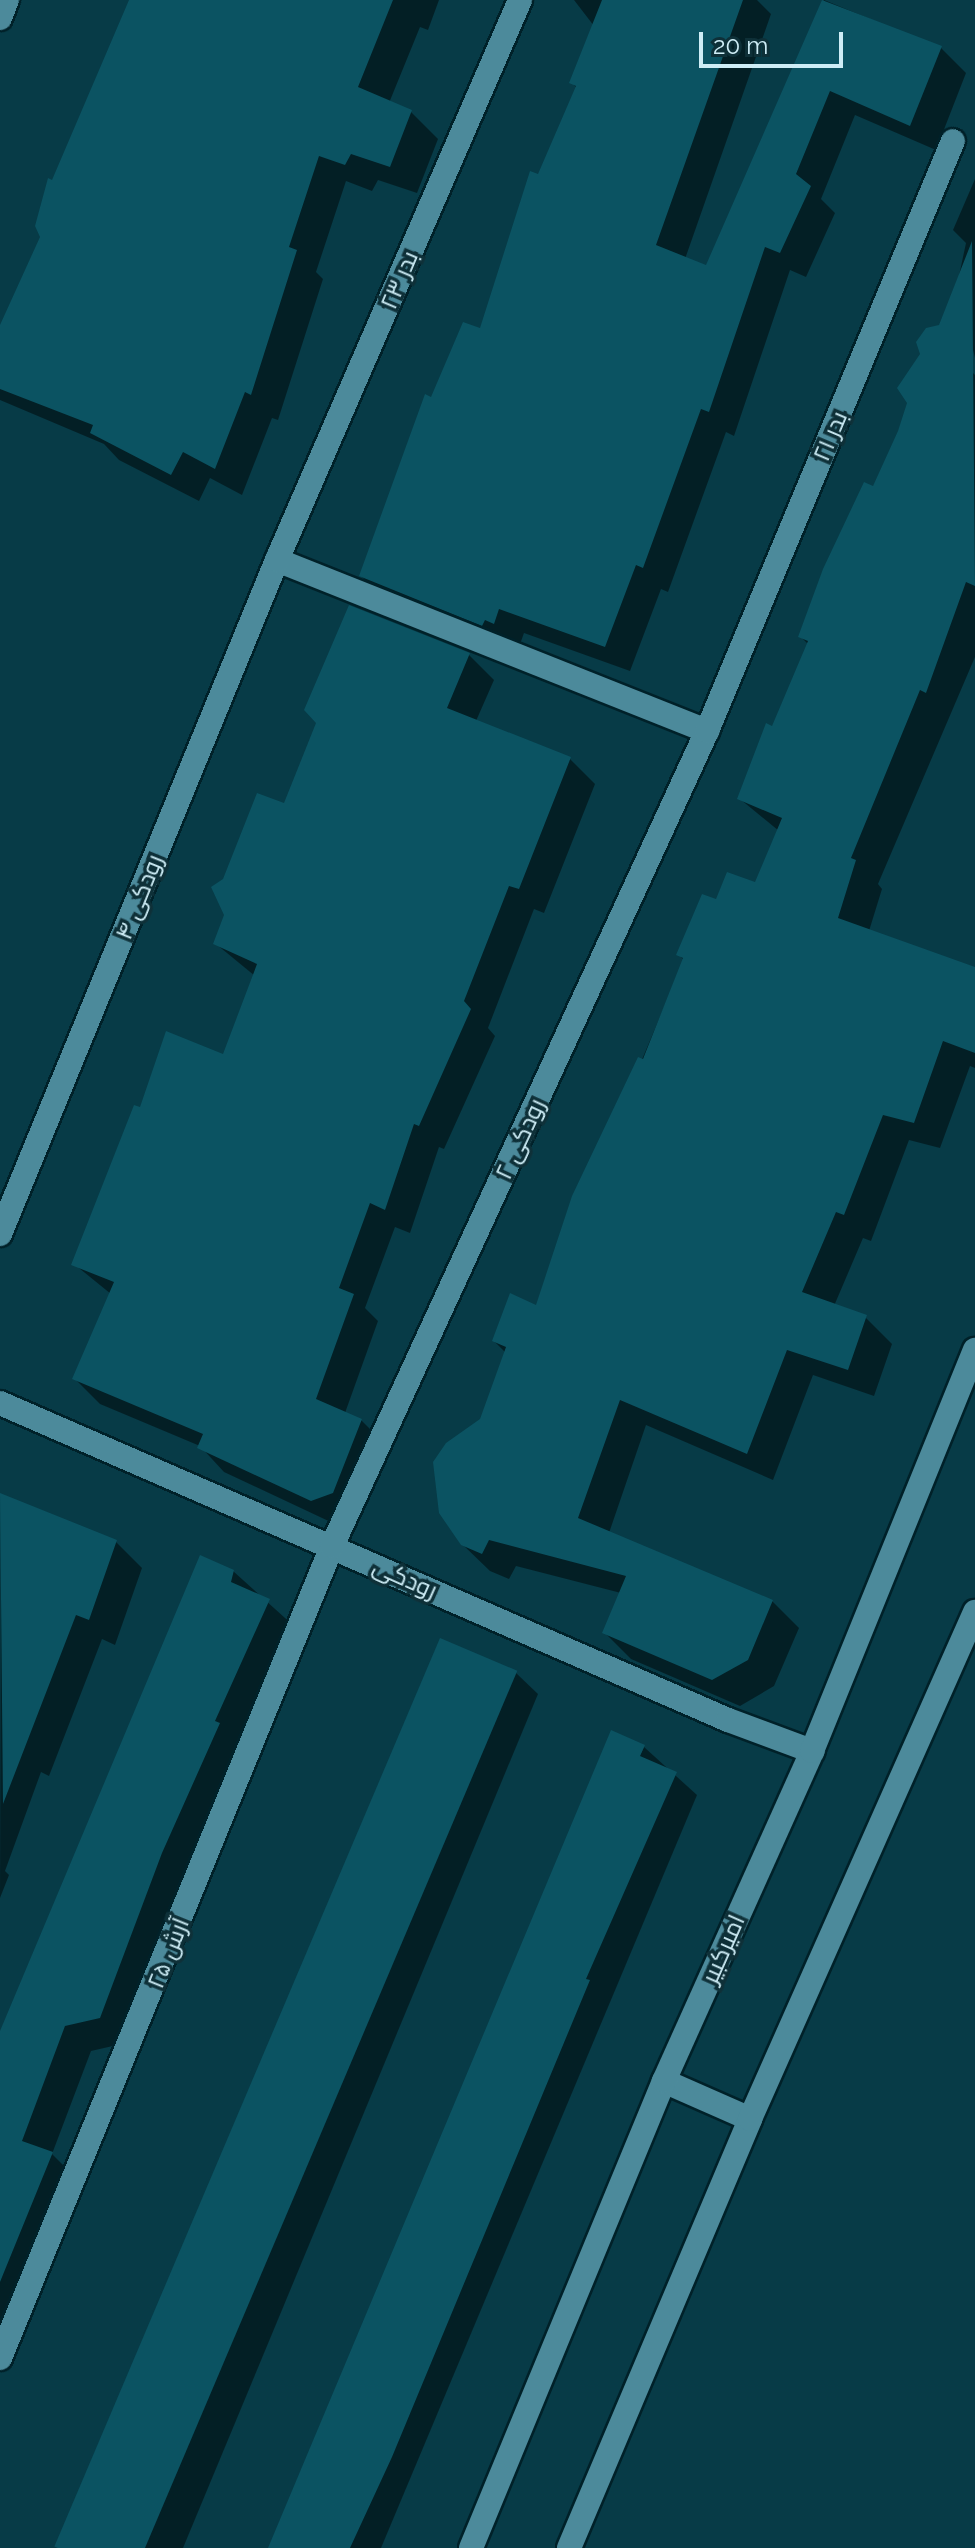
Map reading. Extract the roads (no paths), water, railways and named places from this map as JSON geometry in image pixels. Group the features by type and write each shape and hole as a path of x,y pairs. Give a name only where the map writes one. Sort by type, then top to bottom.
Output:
{"street":[{"path":"0,18 7,0"},
{"name":"بدر ۲۳","path":"277,560 520,0"},
{"name":"بدر ۲۱","path":"707,731 953,141"},
{"path":"277,560 707,731"},
{"name":"رودکی ۴","path":"0,1234 277,560"},
{"name":"رودکی ۲","path":"332,1546 707,731"},
{"name":"امیرکبیر","path":"471,2548 664,2081 812,1751 975,1350"},
{"name":"رودکی","path":"0,1403 728,1720 812,1751"},
{"name":"آرش ۲۵","path":"0,2358 332,1546"},
{"path":"569,2548 750,2119 975,1612"},
{"path":"664,2081 750,2119"}]}
